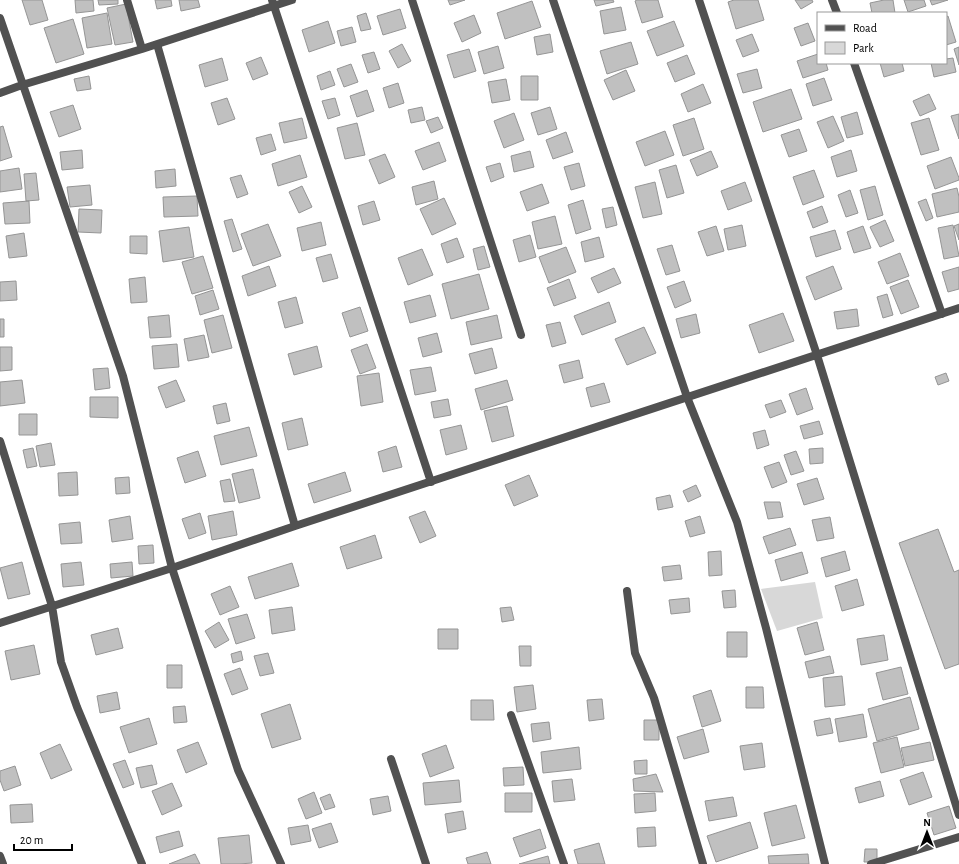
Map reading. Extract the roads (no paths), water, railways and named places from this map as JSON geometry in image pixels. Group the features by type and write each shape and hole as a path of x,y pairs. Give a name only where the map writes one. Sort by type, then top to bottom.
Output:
{"street":[{"path":"127,0 142,49"},
{"path":"0,93 142,49 273,3 292,0"},
{"path":"412,0 520,335"},
{"path":"553,0 687,398 737,522 768,636 825,864"},
{"path":"699,0 817,355 959,815"},
{"path":"832,0 837,12"},
{"path":"273,3 431,482"},
{"path":"0,18 123,376 172,568 238,770 282,864"},
{"path":"157,44 294,526"},
{"path":"854,64 942,314"},
{"path":"0,623 172,568 294,526 959,308"},
{"path":"0,441 52,606 61,662 77,707 142,864"},
{"path":"627,591 635,653 654,698 703,864"},
{"path":"511,715 564,864"},
{"path":"391,759 426,864"},
{"path":"871,864 888,862 959,837"},
{"path":"0,856 3,864"}]}
